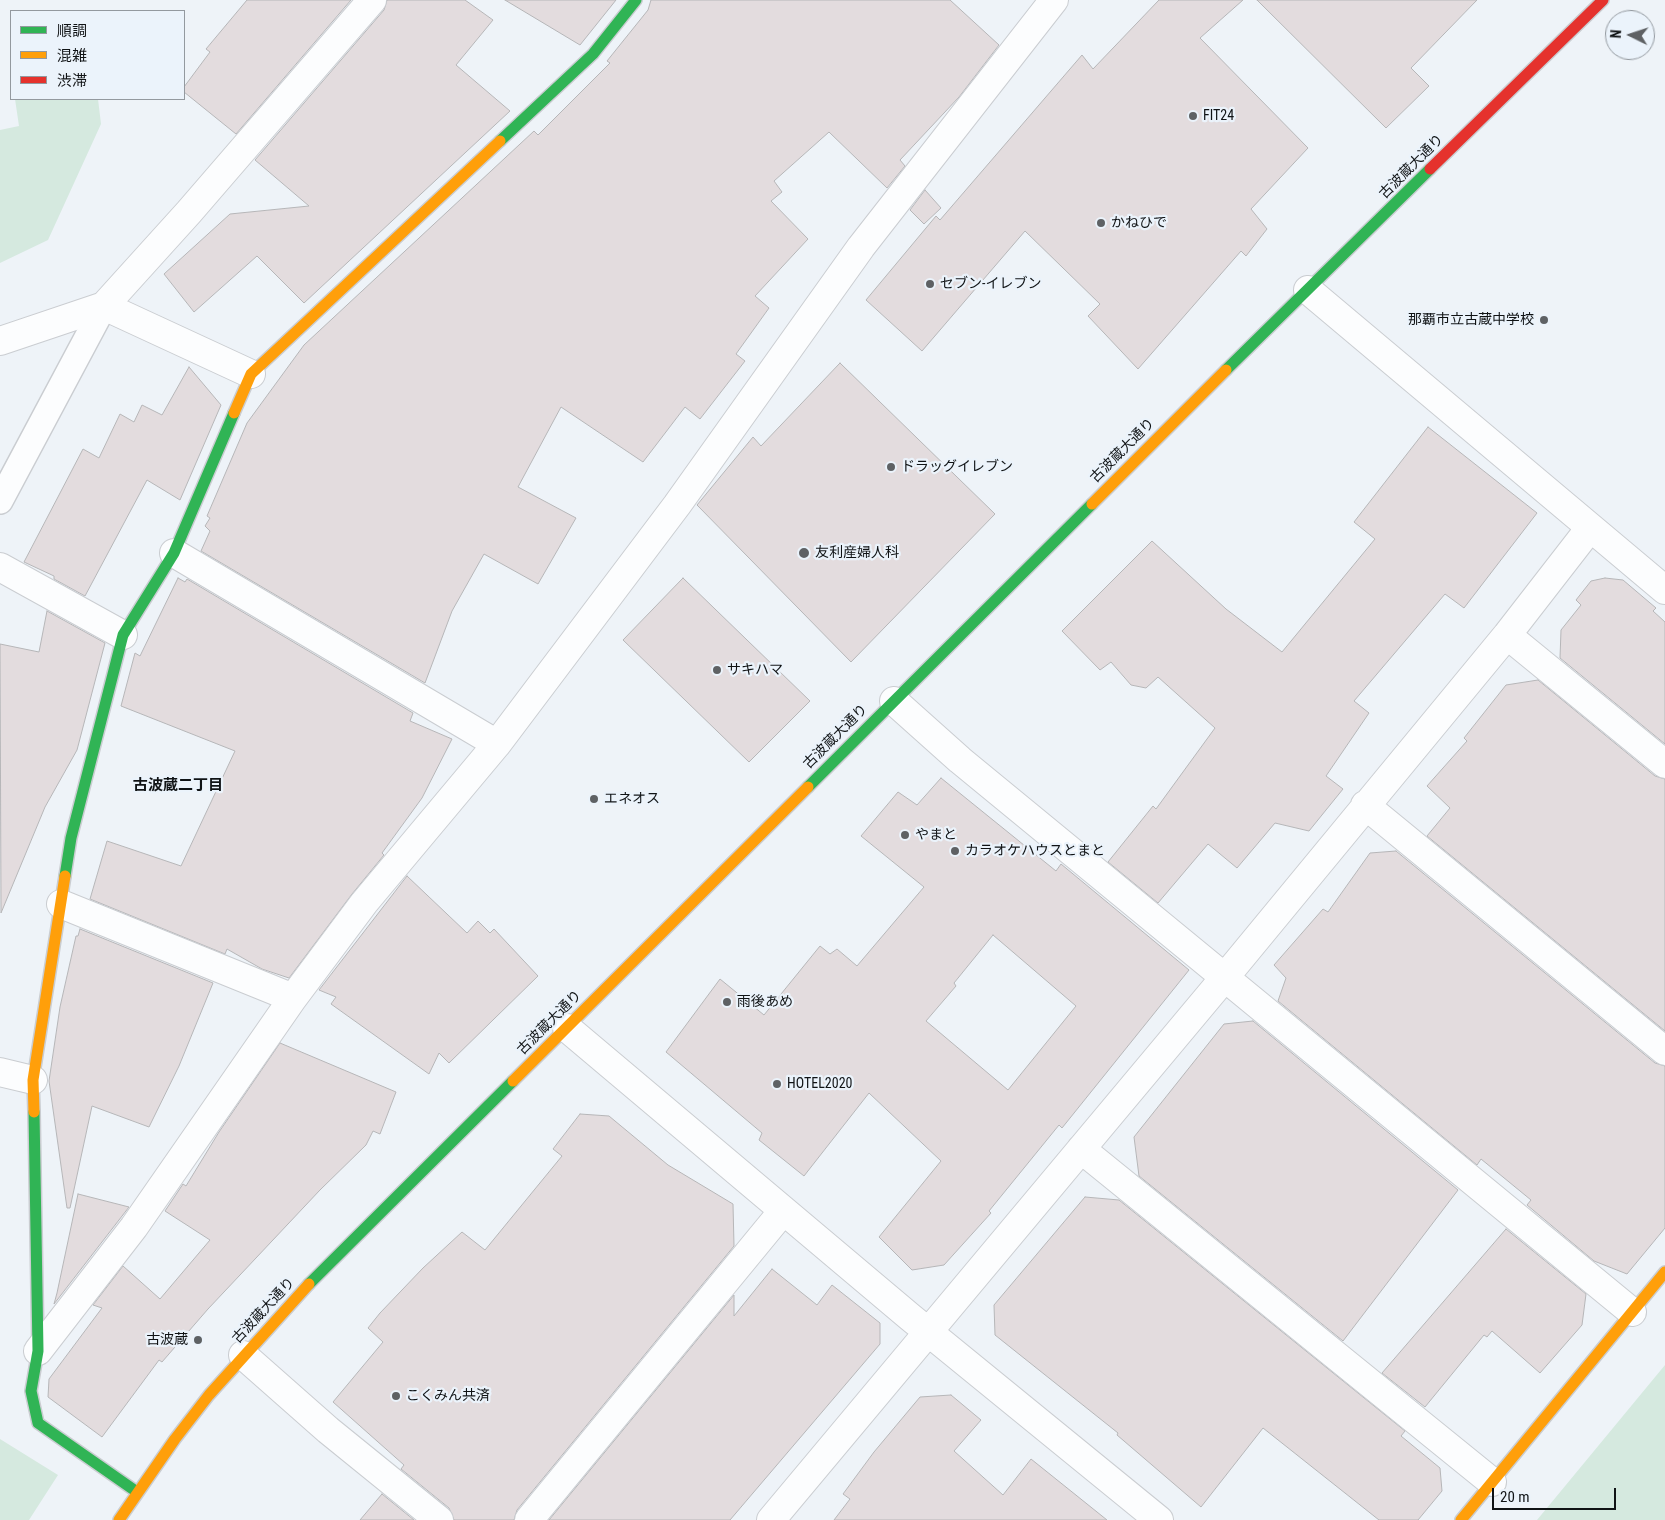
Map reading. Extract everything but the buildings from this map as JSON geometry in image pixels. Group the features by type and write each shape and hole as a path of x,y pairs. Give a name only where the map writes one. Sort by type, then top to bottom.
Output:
{"main road":[{"path":"138,1492 38,1423 32,1391 38,1351 33,1080 71,838 123,635 174,553 251,374 593,54 636,0"},
{"name":"古波蔵大通り","path":"119,1520 175,1439 243,1355 345,1248 1308,290 1603,0"},
{"path":"1461,1520 1665,1272"}],"street":[{"path":"0,341 104,306 189,212 372,0"},
{"path":"38,1351 134,1227 293,998 364,903 497,744 677,505 861,247 1054,0"},
{"path":"1308,290 1665,590"},
{"path":"104,306 251,374"},
{"path":"772,1520 1226,976 1507,635 1590,528"},
{"path":"174,553 497,744"},
{"path":"0,567 123,635"},
{"path":"1507,635 1665,764"},
{"path":"894,701 960,760 1226,976 1632,1312"},
{"path":"1365,805 1665,1051"},
{"path":"61,904 293,998"},
{"path":"567,1028 928,1332 1160,1520"},
{"path":"0,1072 33,1080"},
{"path":"1081,1149 1492,1482"},
{"path":"528,1520 783,1211"},
{"path":"243,1355 328,1430 438,1520"}],"lane":[{"path":"0,501 104,306"}],"green space":[{"path":"15,100 98,100 101,124 48,240 0,263 0,130 19,126"},
{"path":"1665,1365 1665,1520 1537,1520"},
{"path":"0,1439 58,1475 29,1520 0,1520"}],"traffic: fast":[{"path":"500,141 593,54 636,0"},
{"path":"1226,370 1430,169"},
{"path":"65,876 71,838 123,635 174,553 234,413"},
{"path":"808,787 1092,504"},
{"path":"309,1284 513,1081"},
{"path":"34,1112 38,1351 31,1391 38,1423 137,1492"}],"traffic: slow":[{"path":"234,413 251,374 500,141"},
{"path":"1092,504 1226,370"},
{"path":"513,1081 808,787"},
{"path":"34,1112 33,1080 65,876"},
{"path":"1461,1520 1665,1272"},
{"path":"119,1520 175,1439 209,1395 309,1284"}],"traffic: jam":[{"path":"1430,169 1603,0"}],"place":[{"name":"FIT24","path":"1193,116"},
{"name":"かねひで","path":"1101,223"},
{"name":"セブン-イレブン","path":"930,284"},
{"name":"那覇市立古蔵中学校","path":"1544,320"},
{"name":"ドラッグイレブン","path":"891,467"},
{"name":"友利産婦人科","path":"804,553"},
{"name":"サキハマ","path":"717,670"},
{"name":"エネオス","path":"594,799"},
{"name":"やまと","path":"905,835"},
{"name":"カラオケハウスとまと","path":"955,851"},
{"name":"雨後あめ","path":"727,1002"},
{"name":"HOTEL2020","path":"777,1084"},
{"name":"古波蔵","path":"198,1340"},
{"name":"こくみん共済","path":"396,1396"}],"district":[{"name":"古波蔵二丁目","path":"178,786"}]}
